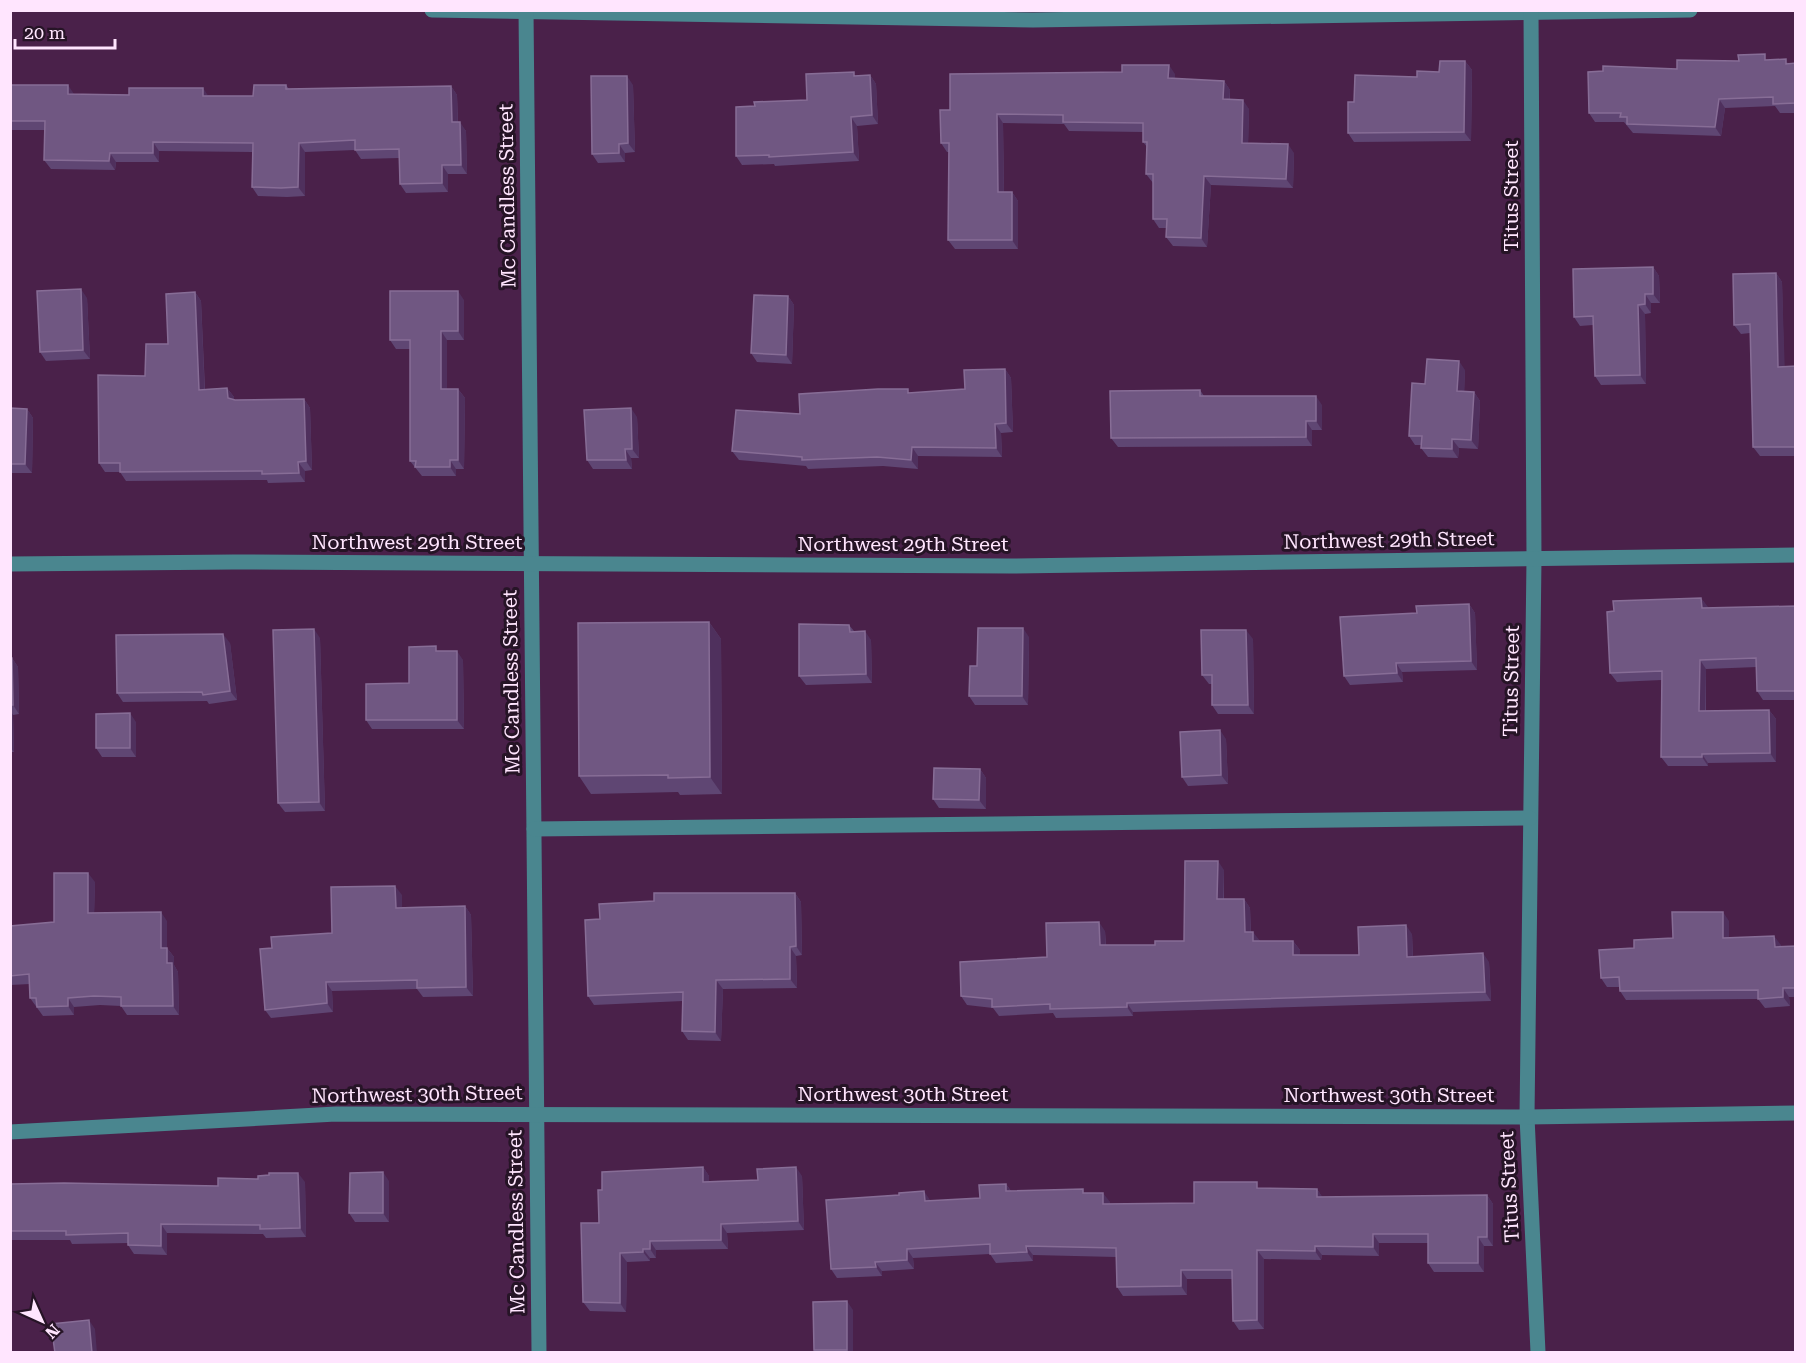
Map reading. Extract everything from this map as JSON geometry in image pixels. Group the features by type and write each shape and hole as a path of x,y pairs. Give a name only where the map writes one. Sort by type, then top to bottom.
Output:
{"street":[{"path":"432,10 1033,20 1690,10"},
{"name":"Mc Candless Street","path":"526,11 539,1353"},
{"name":"Titus Street","path":"1531,12 1534,559 1527,1117 1538,1353"},
{"name":"Northwest 29th Street","path":"10,564 233,562 1010,566 1796,555"},
{"path":"534,830 1530,818"},
{"name":"Northwest 30th Street","path":"10,1132 336,1114 1527,1117 1796,1113"}],"building":[{"path":"1765,54 1765,60 1786,59 1786,64 1796,63 1796,103 1773,104 1773,97 1719,99 1715,127 1627,124 1627,117 1620,117 1621,113 1589,113 1588,72 1603,71 1603,66 1677,69 1677,60 1739,61 1738,55"},
{"path":"1440,61 1465,61 1464,132 1348,133 1348,102 1354,102 1355,75 1417,77 1417,71 1439,72"},
{"path":"1122,65 1169,65 1168,78 1224,81 1223,99 1243,100 1242,143 1288,144 1286,179 1204,176 1201,238 1166,237 1167,219 1153,219 1153,174 1146,174 1147,142 1143,142 1143,123 1063,122 1063,115 997,114 998,192 1012,192 1012,240 948,240 949,143 941,143 940,110 950,110 950,74 1122,72"},
{"path":"854,72 854,76 870,75 872,115 851,117 853,152 769,157 769,155 736,156 736,107 755,106 754,102 807,100 806,74"},
{"path":"591,76 627,76 628,143 619,144 619,153 592,154"},
{"path":"10,85 68,85 68,94 129,95 129,88 203,88 203,96 253,96 254,85 286,85 286,89 451,86 452,122 460,122 461,165 442,165 442,183 400,184 399,149 355,150 355,140 299,143 298,187 281,188 252,187 253,143 153,142 153,153 110,153 109,161 44,160 45,121 10,121"},
{"path":"1653,267 1653,294 1645,294 1645,304 1638,305 1640,375 1595,376 1593,316 1574,317 1573,269"},
{"path":"1776,273 1778,367 1796,366 1796,447 1753,447 1750,324 1734,325 1733,274"},
{"path":"81,289 83,350 40,352 37,291"},
{"path":"390,291 458,291 458,331 441,331 441,389 458,389 458,460 450,460 450,467 415,467 416,461 410,461 410,340 390,340"},
{"path":"195,292 199,390 227,388 228,398 235,400 304,399 306,461 298,462 299,473 120,472 120,463 99,463 98,375 145,376 146,344 168,344 166,294"},
{"path":"754,295 788,296 786,355 751,353"},
{"path":"1427,359 1459,361 1457,391 1474,392 1471,440 1452,439 1452,449 1421,448 1422,436 1409,436 1412,383 1425,384"},
{"path":"1005,369 1006,423 995,424 996,448 912,447 911,460 877,457 802,460 802,457 732,451 736,410 800,414 799,394 878,389 908,389 908,393 965,389 964,370"},
{"path":"1200,390 1200,396 1316,396 1316,421 1306,421 1306,437 1111,438 1110,391"},
{"path":"10,408 27,409 25,464 10,464"},
{"path":"631,408 632,449 625,449 626,460 587,460 584,410"},
{"path":"1701,598 1702,608 1796,606 1796,691 1757,691 1756,658 1700,660 1699,711 1769,710 1770,753 1661,757 1662,671 1610,673 1607,612 1614,611 1613,601"},
{"path":"1469,604 1471,661 1396,663 1397,673 1344,676 1340,617 1417,613 1416,606"},
{"path":"709,622 710,777 579,776 578,623"},
{"path":"799,624 849,625 850,632 865,631 866,674 799,676"},
{"path":"978,628 1023,628 1022,696 969,696 970,666 977,666"},
{"path":"314,629 319,802 278,803 273,630"},
{"path":"1201,630 1246,630 1248,705 1212,705 1212,675 1202,675"},
{"path":"223,634 230,691 203,695 202,692 117,693 116,635"},
{"path":"436,646 436,651 457,651 457,720 366,720 366,684 409,683 409,647"},
{"path":"10,658 12,658 13,705 10,705"},
{"path":"130,713 130,748 96,748 96,714"},
{"path":"1220,730 1221,775 1182,777 1180,732"},
{"path":"934,768 980,769 979,800 933,799"},
{"path":"1185,861 1218,861 1217,899 1244,899 1245,932 1253,932 1253,941 1293,941 1293,955 1359,955 1358,927 1406,925 1407,957 1483,953 1485,992 1127,1003 1127,1007 1050,1009 1050,1004 992,1007 992,999 961,996 960,962 1047,957 1046,923 1099,922 1100,945 1155,945 1155,941 1184,941"},
{"path":"54,873 88,873 88,913 161,912 161,948 167,948 167,963 172,963 173,1006 121,1006 121,997 94,996 68,998 68,1006 37,1007 36,998 30,998 29,974 10,976 10,926 54,922"},
{"path":"395,886 396,908 465,906 466,987 417,988 417,980 326,982 327,1003 265,1010 260,949 272,948 271,937 332,933 331,887"},
{"path":"654,893 795,893 796,946 790,947 790,979 716,980 715,1032 682,1031 683,992 588,996 585,920 600,919 599,904 654,901"},
{"path":"1672,912 1723,912 1723,938 1774,936 1775,947 1796,946 1796,988 1783,988 1783,997 1758,999 1758,990 1620,991 1619,977 1601,978 1599,950 1634,948 1634,940 1673,938"},
{"path":"703,1167 703,1182 758,1180 757,1169 796,1167 798,1221 721,1224 721,1240 650,1241 650,1249 643,1249 643,1252 620,1253 620,1303 583,1302 581,1223 599,1223 598,1190 602,1190 602,1172"},
{"path":"383,1172 383,1213 349,1213 350,1173"},
{"path":"269,1173 298,1173 300,1228 260,1229 260,1225 161,1224 161,1246 128,1245 128,1233 66,1235 66,1231 10,1231 10,1184 218,1186 218,1178 258,1179 258,1176 269,1175"},
{"path":"1194,1182 1257,1182 1257,1188 1317,1189 1317,1197 1487,1195 1487,1237 1478,1237 1478,1263 1428,1263 1428,1234 1373,1234 1373,1247 1315,1246 1315,1251 1257,1250 1257,1320 1233,1321 1232,1270 1181,1270 1181,1286 1117,1287 1116,1248 1026,1246 1027,1252 990,1254 990,1244 907,1249 907,1260 875,1262 876,1267 831,1269 826,1200 924,1191 925,1201 980,1198 979,1185 1006,1184 1006,1191 1083,1189 1083,1193 1103,1193 1103,1204 1194,1203"},
{"path":"847,1301 847,1350 814,1350 813,1302"},
{"path":"89,1320 92,1353 55,1353 51,1324"}]}
